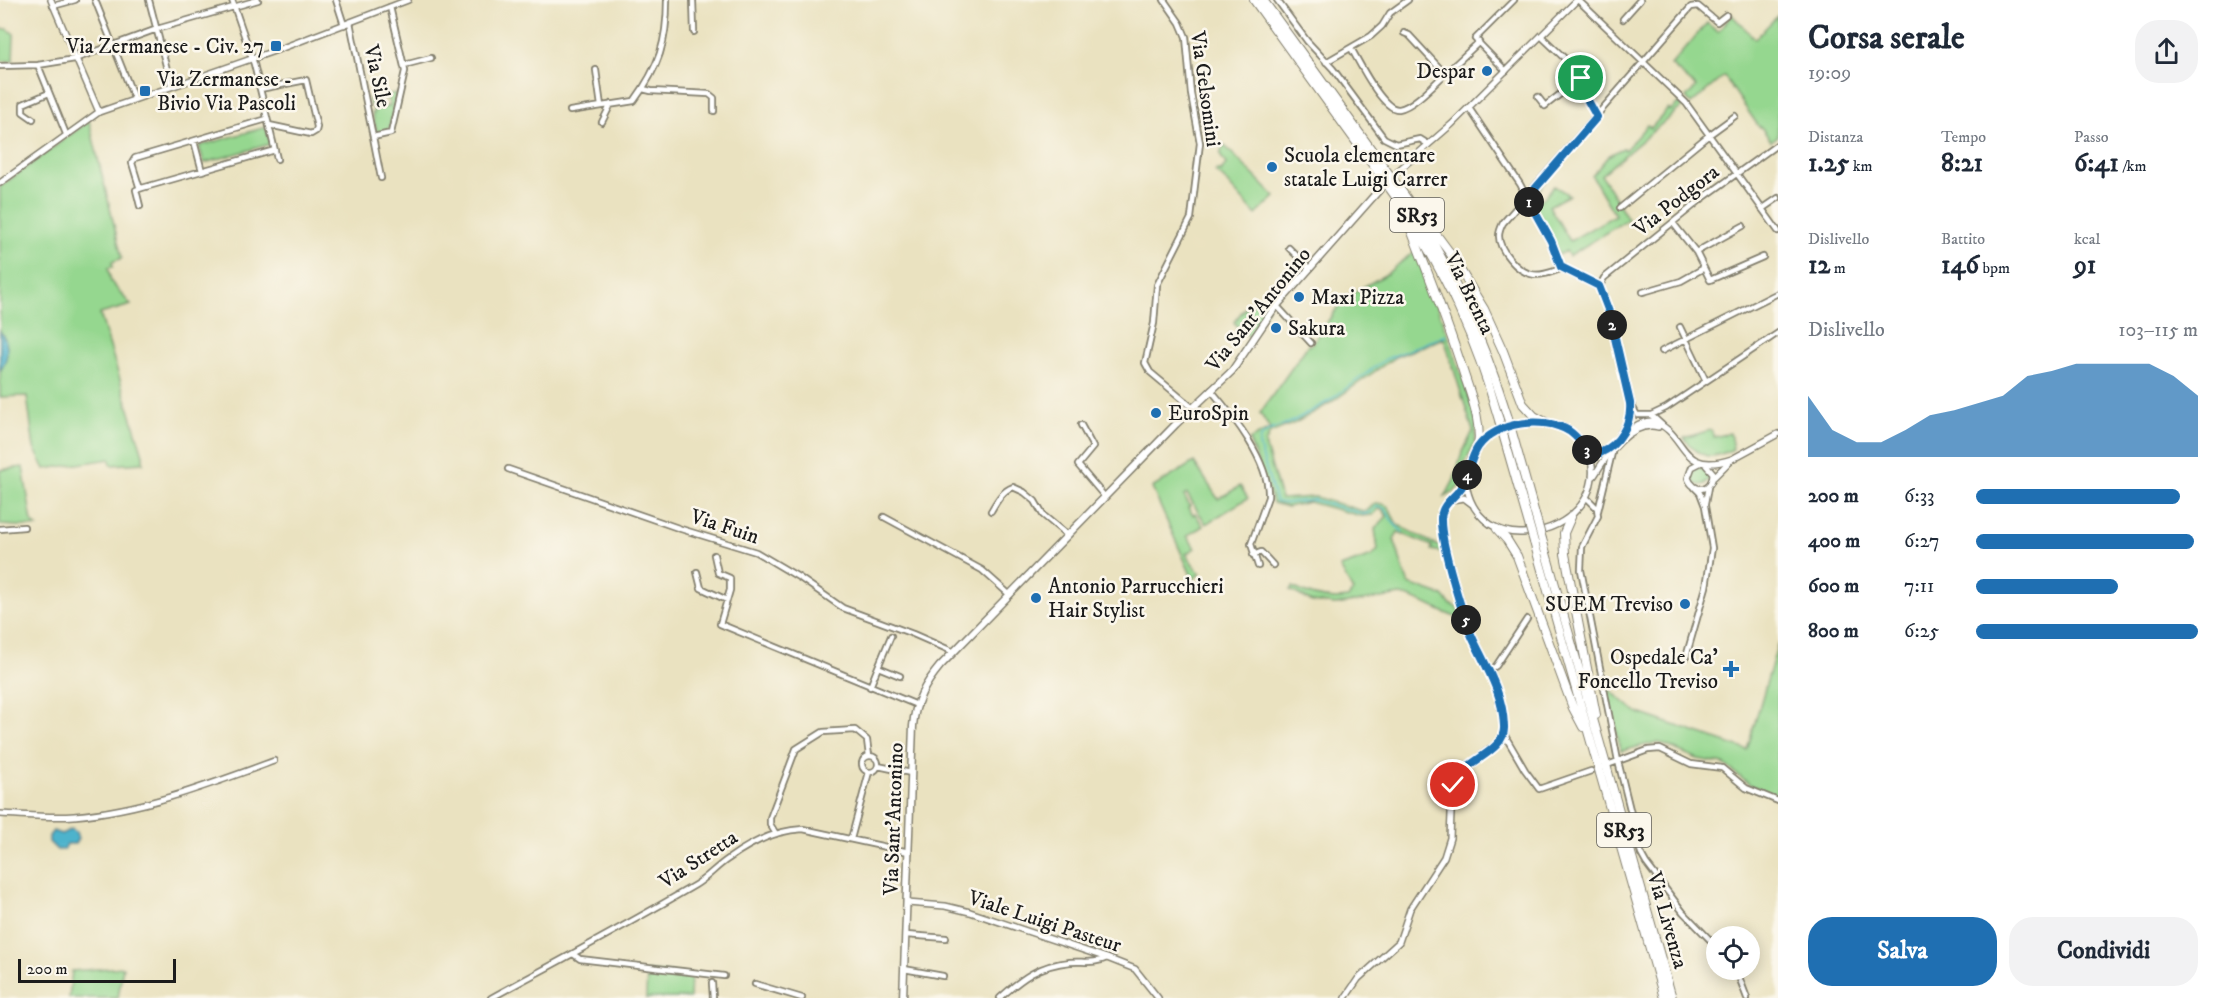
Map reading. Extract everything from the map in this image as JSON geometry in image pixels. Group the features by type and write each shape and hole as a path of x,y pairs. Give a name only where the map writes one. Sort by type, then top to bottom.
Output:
{"highway":[{"name":"Via Brenta","path":"1254,0 1401,204 1431,253 1461,309 1504,419"},
{"name":"Via Brenta","path":"1263,0 1427,230 1454,279 1489,359 1538,541"},
{"path":"1375,155 1383,162 1467,278 1496,333 1523,404 1534,416 1545,422"},
{"path":"1401,204 1448,325 1474,404 1479,425 1478,448"},
{"path":"1571,517 1564,533 1565,554 1594,702 1596,747"},
{"path":"1497,529 1508,540 1517,556 1573,708 1596,747"},
{"name":"Via Livenza","path":"1538,541 1596,747 1672,998"},
{"name":"Via Livenza","path":"1596,747 1635,899 1664,998"}],"main road":[{"name":"Via Sant'Antonino","path":"903,998 913,726 917,705 930,679 1067,535 1240,362 1277,306 1380,189"}],"street":[{"path":"75,0 52,3 99,112"},
{"path":"95,0 134,98"},
{"path":"149,0 171,85"},
{"path":"232,0 252,58 277,159"},
{"path":"0,66 38,65 75,59 157,29 258,0"},
{"name":"Via Sile","path":"336,0 347,24 381,178"},
{"path":"0,183 99,112 408,0"},
{"path":"570,111 633,101 643,89 666,36 667,0"},
{"path":"693,0 694,32"},
{"name":"Via Gelsomini","path":"1164,0 1183,28 1186,37 1191,94 1200,146 1191,218 1156,285 1154,323 1145,363 1150,372 1193,408"},
{"path":"1277,0 1384,138 1396,144 1419,139 1428,144"},
{"path":"1326,62 1376,33 1390,14 1408,0"},
{"path":"1506,70 1475,39 1514,0"},
{"path":"1399,170 1468,108 1577,0 1642,64 1686,103 1778,231"},
{"path":"1623,19 1640,0"},
{"path":"1563,268 1540,275 1527,273 1513,262 1501,245 1499,234 1502,225 1693,6 1700,7 1718,22 1726,15"},
{"name":"Via Sile","path":"373,137 391,133 405,71 390,7"},
{"path":"1404,33 1409,35 1444,74"},
{"path":"1538,97 1545,106 1581,78 1580,73 1541,36"},
{"path":"1350,48 1383,100 1393,108 1402,108 1411,103 1479,42"},
{"name":"Via Sile","path":"404,65 431,58"},
{"path":"38,65 66,134"},
{"path":"596,70 601,106"},
{"path":"260,89 306,80 317,127 311,134 269,125"},
{"path":"1577,81 1597,117"},
{"path":"643,89 710,94 714,98 714,111"},
{"path":"33,119 23,112 23,104 49,93"},
{"path":"602,122 611,104"},
{"path":"1468,108 1520,184 1563,268 1599,286 1609,312 1630,403 1631,413 1628,422 1616,442"},
{"path":"1620,208 1735,116"},
{"path":"142,188 139,186 132,163 135,158 267,119"},
{"path":"194,141 202,171"},
{"name":"Via Podgora","path":"1599,286 1604,279 1736,173 1778,144"},
{"path":"140,206 136,190 275,150"},
{"path":"1762,210 1778,198"},
{"path":"1673,223 1696,252 1710,280 1763,257"},
{"path":"1696,252 1743,226"},
{"path":"1288,248 1310,269"},
{"path":"1643,292 1681,281 1704,268"},
{"path":"1662,351 1778,293"},
{"path":"1277,306 1311,343"},
{"path":"1680,327 1706,381"},
{"path":"1630,403 1637,415 1651,415 1778,333"},
{"path":"1211,390 1257,456 1268,489 1268,497 1251,544 1258,566"},
{"path":"1651,415 1685,452 1712,469 1714,477"},
{"path":"1591,771 1539,789 1525,770 1504,734 1503,717 1490,670 1468,629 1447,556 1441,517 1444,506 1459,491 1472,457 1478,448 1489,437 1505,429 1531,422 1557,425 1570,432 1591,453 1600,453 1644,422 1654,422 1666,429"},
{"path":"1081,425 1093,447 1078,465 1106,497"},
{"path":"1467,475 1467,492 1486,523 1509,532 1529,532 1571,517 1587,498 1593,478 1602,462 1632,432 1652,425 1666,429"},
{"path":"1690,469 1695,465 1719,463 1732,459 1778,434"},
{"path":"1585,448 1590,459 1593,478"},
{"path":"1613,450 1604,479 1598,519 1582,547 1580,566 1618,761 1644,859 1683,912 1706,936"},
{"path":"1685,452 1690,469 1689,482 1700,493 1705,506 1712,548 1706,587 1686,657"},
{"path":"1705,506 1708,487 1714,477 1732,459"},
{"name":"Via Fuin","path":"508,468 681,529 756,552 800,578 843,608 954,652"},
{"path":"991,511 1001,495 1013,487 1035,501 1043,515 1067,535"},
{"path":"1695,488 1708,487"},
{"path":"1449,501 1453,498 1464,498 1473,504"},
{"path":"1587,498 1598,511"},
{"path":"884,517 982,570 1010,595"},
{"path":"0,529 24,527"},
{"path":"1253,555 1261,552 1273,565"},
{"path":"714,555 718,573 730,578 720,624 724,627 917,705"},
{"path":"697,572 701,588 727,600"},
{"path":"1490,670 1496,666 1527,618"},
{"path":"870,687 891,636"},
{"path":"878,667 900,676"},
{"path":"776,834 770,825 770,818 796,749 823,732 855,730 867,740 869,756"},
{"path":"1349,997 1358,978 1399,942 1410,909 1444,857 1449,838 1452,790 1457,776 1499,742 1504,734"},
{"path":"1610,764 1648,750 1663,750 1691,764 1722,768 1746,788 1778,801"},
{"path":"869,756 876,759 878,766 874,772 869,772 861,765 864,758 869,756"},
{"path":"0,814 75,816 142,805 182,794 274,760"},
{"path":"878,766 911,772"},
{"path":"851,839 869,772"},
{"name":"Via Stretta","path":"491,998 697,884 727,859 754,842 776,834 803,830 909,852"},
{"name":"Viale Luigi Pasteur","path":"907,903 945,906 970,912 1107,958 1135,969 1158,998"},
{"path":"906,935 946,938"},
{"path":"573,954 580,958 724,976"},
{"path":"1000,998 1028,974 1038,970 1061,964 1095,962 1107,958"},
{"path":"904,969 943,976"},
{"path":"1740,980 1747,998"},
{"path":"712,983 713,998"},
{"path":"755,984 802,998"}],"green space":[{"path":"1732,15 1755,39 1778,15 1778,136 1771,141 1724,76 1691,104 1686,98 1696,87 1671,65 1707,23 1718,32"},
{"path":"0,29 8,29 14,34 13,61 0,61"},
{"path":"397,93 389,129 377,133 373,108 390,106 388,98 373,100 374,105 370,106 369,98"},
{"path":"1679,102 1683,106 1601,175 1628,219 1569,256 1566,251 1559,255 1531,198 1547,179 1536,193 1542,200 1554,186 1569,195 1549,206 1570,241 1615,215 1592,176 1608,156 1623,148 1625,150 1647,125 1651,128 1668,109 1671,111"},
{"path":"89,121 122,258 112,262 113,267 108,268 111,282 131,305 100,314 143,455 143,463 111,465 110,459 45,469 34,448 27,396 0,397 0,187"},
{"path":"266,127 270,144 204,163 199,146"},
{"path":"1224,145 1275,197 1256,215 1215,172 1217,170 1221,172 1226,164 1220,155"},
{"path":"1415,251 1448,334 1477,423 1475,442 1465,463 1460,485 1445,497 1473,431 1444,338 1395,357 1330,403 1295,423 1270,433 1265,444 1281,499 1315,497 1363,511 1368,510 1375,503 1386,505 1398,525 1442,548 1443,552 1432,550 1432,546 1398,532 1394,539 1409,584 1443,596 1450,604 1458,608 1462,619 1401,595 1335,605 1312,602 1290,590 1293,587 1319,597 1348,598 1353,591 1340,567 1372,556 1378,550 1375,529 1387,516 1383,510 1379,509 1373,515 1361,516 1309,502 1287,507 1273,503 1249,440 1270,429 1260,413 1345,297 1385,275"},
{"path":"1258,298 1268,308 1250,337 1241,332 1234,322 1245,308 1247,310"},
{"path":"1711,430 1714,437 1730,433 1733,449 1717,455 1706,455 1695,450 1684,438"},
{"path":"1194,462 1218,499 1240,486 1248,498 1206,524 1187,494 1184,496 1190,506 1188,508 1193,515 1195,513 1203,526 1187,536 1195,548 1186,554 1201,573 1193,579 1152,488"},
{"path":"23,467 32,522 37,527 0,525 0,470"},
{"path":"1697,467 1705,467 1710,472 1708,483 1697,485 1692,480 1692,472"},
{"path":"1778,643 1778,796 1750,785 1724,764 1698,759 1658,742 1621,751 1606,687 1636,712 1747,750"},
{"path":"123,967 118,998 69,998 72,971"},
{"path":"647,971 691,974 690,998 646,998"}],"water":[{"path":"0,331 7,351 0,371"},
{"path":"72,829 76,832 78,839 75,844 67,844 64,850 57,850 49,842 49,836 53,831 61,834"}],"waterway":[{"path":"1403,532 1382,508 1375,507 1371,512 1364,514 1314,500 1276,502 1259,445 1260,438 1268,431 1293,421 1329,401 1386,359 1446,335"}],"place":[{"name":"Via Zermanese - Civ. 27","path":"276,46"},
{"name":"Despar","path":"1487,71"},
{"name":"Via Zermanese - Bivio Via Pascoli","path":"145,91"},
{"name":"Scuola elementare statale Luigi Carrer","path":"1272,167"},
{"name":"Maxi Pizza","path":"1299,297"},
{"name":"Sakura","path":"1276,328"},
{"name":"EuroSpin","path":"1156,413"},
{"name":"Antonio Parrucchieri Hair Stylist","path":"1036,598"},
{"name":"SUEM Treviso","path":"1685,604"},
{"name":"Ospedale Ca' Foncello Treviso","path":"1731,669"}],"route":[{"path":"1453,785 1457,776 1466,767 1499,742 1504,734 1504,726 1496,686 1468,629 1447,556 1441,525 1444,506 1462,486 1472,457 1478,448 1483,441 1496,433 1524,423 1551,423 1570,432 1585,448 1595,454 1605,452 1616,442 1631,415 1609,312 1599,286 1561,267 1551,241 1527,198 1597,117 1577,81 1581,78"}]}
